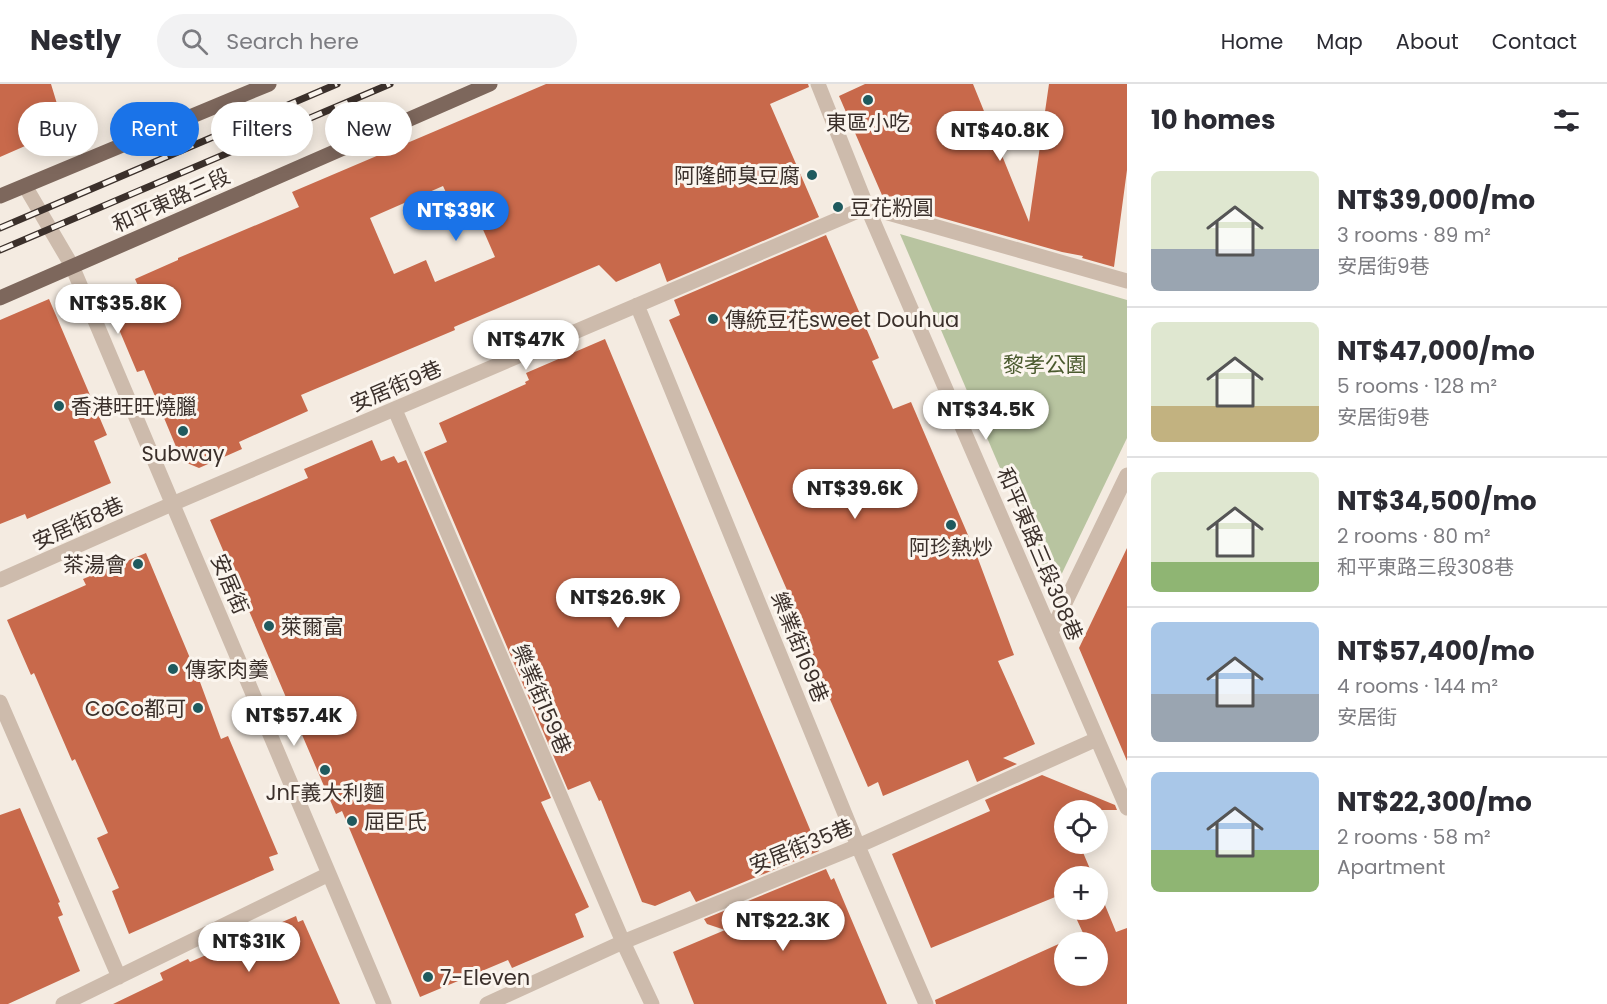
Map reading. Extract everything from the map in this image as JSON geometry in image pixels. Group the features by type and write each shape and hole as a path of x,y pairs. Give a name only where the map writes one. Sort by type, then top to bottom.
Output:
{"main road":[{"path":"0,196 269,84"},
{"name":"和平東路三段","path":"0,298 490,84"}],"street":[{"name":"和平東路三段308巷","path":"818,84 867,207 1127,808"},
{"name":"安居街","path":"25,186 72,266 384,1004"},
{"path":"867,207 1127,281"},
{"name":"安居街9巷","path":"172,504 867,207"},
{"name":"樂業街169巷","path":"637,305 858,846 926,1004"},
{"name":"樂業街159巷","path":"396,410 652,1004"},
{"path":"1051,632 1127,475"},
{"name":"安居街8巷","path":"0,580 172,504"},
{"path":"0,702 119,977"},
{"name":"安居街35巷","path":"488,1004 624,942 858,846 1097,740"},
{"path":"63,1004 329,874"}],"green space":[{"name":"黎孝公園","path":"900,234 1127,300 1127,438 1053,592"}],"building":[{"path":"0,84 51,84 56,102 18,102 18,149 0,157"},
{"path":"546,84 808,84 809,87 770,104 819,217 667,282 660,263 616,282 599,265 454,327 455,330 301,395 308,411 239,442 242,449 199,468 182,461 144,370 137,372 107,301 139,288 135,279 178,258 299,207 292,192 377,156 412,156 412,141","holes":["443,186 450,201 467,193 495,257 435,282 426,260 394,274 370,218"]},
{"path":"865,84 973,84 1029,222 1049,84 1127,84 1127,170 1114,267 1082,258 1083,256 885,202 839,96"},
{"path":"826,235 879,358 872,361 893,409 911,402 977,556 1014,655 998,661 1035,744 1003,758 1017,764 977,782 968,760 883,796 878,782 868,787 819,674 809,646 811,645 669,320 680,315 674,300"},
{"path":"49,299 107,435 94,441 111,483 27,519 25,514 0,524 0,320"},
{"path":"605,339 819,851 696,902 690,891 655,906 642,902 601,800 599,801 590,781 568,790 424,452 447,442 439,423 526,384 525,382 529,380 526,373"},
{"path":"372,440 381,461 394,456 398,463 406,460 551,798 541,802 589,907 575,914 584,937 512,968 508,960 420,997 342,811 336,814 210,520 308,478 304,469"},
{"path":"1127,548 1127,761 1079,648"},
{"path":"146,553 200,682 221,739 228,736 278,854 269,857 274,870 129,934 112,891 119,888 97,838 108,833 75,759 72,761 34,673 31,675 7,620 86,585 83,579"},
{"path":"1042,775 1103,800 1054,800 1054,854 1084,854 1089,866 1054,866 1054,898 931,948 892,854 990,811 985,800"},
{"path":"1108,802 1115,805 1117,810 1108,810"},
{"path":"20,808 60,902 58,903 63,915 58,917 80,971 8,1004 0,1004 0,815"},
{"path":"826,869 831,880 834,878 887,1004 694,1004 673,952 725,930 707,924 704,919"},
{"path":"1108,912 1116,932 1127,928 1127,1004 936,1004 935,1000 1054,946 1054,986 1108,986 1108,932 1083,932 1077,920 1108,920"},
{"path":"296,916 298,922 303,920 340,1004 113,1004 163,980 160,973 188,959 190,962"}],"railway":[{"path":"0,228 337,84"},
{"path":"0,250 390,84"}],"place":[{"name":"東區小吃","path":"868,100"},
{"name":"阿隆師臭豆腐","path":"812,175"},
{"name":"豆花粉圓","path":"838,207"},
{"name":"傳統豆花sweet Douhua","path":"713,319"},
{"name":"香港旺旺燒臘","path":"59,406"},
{"name":"Subway","path":"183,431"},
{"name":"阿珍熱炒","path":"951,525"},
{"name":"茶湯會","path":"138,564"},
{"name":"萊爾富","path":"269,626"},
{"name":"傳家肉羹","path":"173,669"},
{"name":"CoCo都可","path":"198,708"},
{"name":"JnF義大利麵","path":"325,770"},
{"name":"屈臣氏","path":"352,821"},
{"name":"7-Eleven","path":"428,977"}]}
